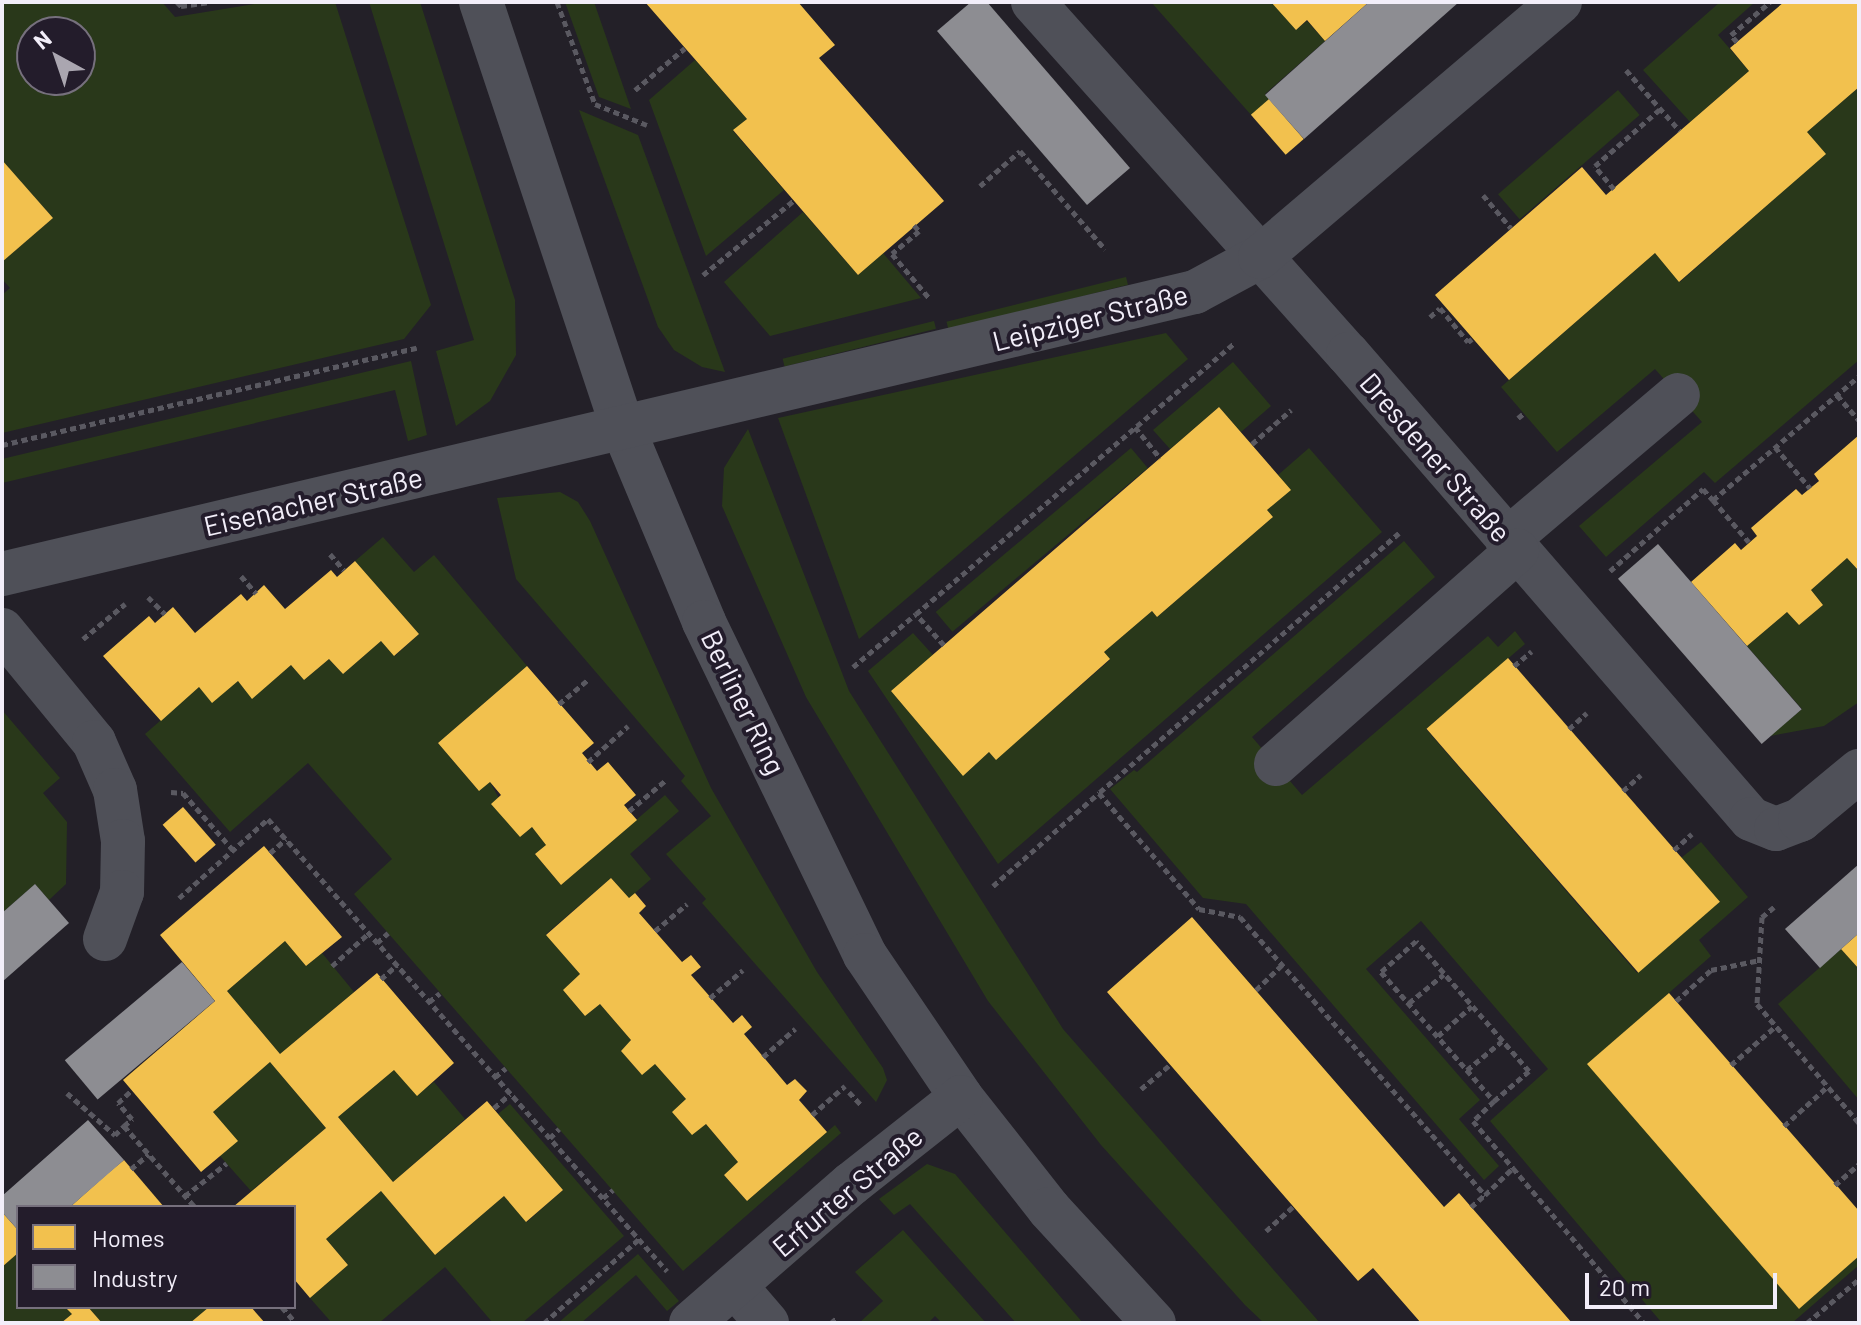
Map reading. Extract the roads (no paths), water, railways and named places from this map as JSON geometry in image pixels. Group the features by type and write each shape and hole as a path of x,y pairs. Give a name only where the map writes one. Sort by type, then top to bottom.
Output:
{"street":[{"name":"Berliner Ring","path":"481,2 623,428 704,622 865,955 961,1097 1049,1209 1154,1323"},
{"name":"Dresdener Straße","path":"1033,2 1751,819 1776,829 1800,820 1859,771"},
{"name":"Leipziger Straße","path":"623,428 1176,298 1260,257 1560,2"},
{"path":"1276,764 1678,395"},
{"name":"Eisenacher Straße","path":"2,574 623,428"},
{"path":"2,630 94,742 115,790 123,841 122,892 105,939"},
{"name":"Erfurter Straße","path":"691,1323 961,1097"},
{"path":"735,1286 767,1323"}]}
